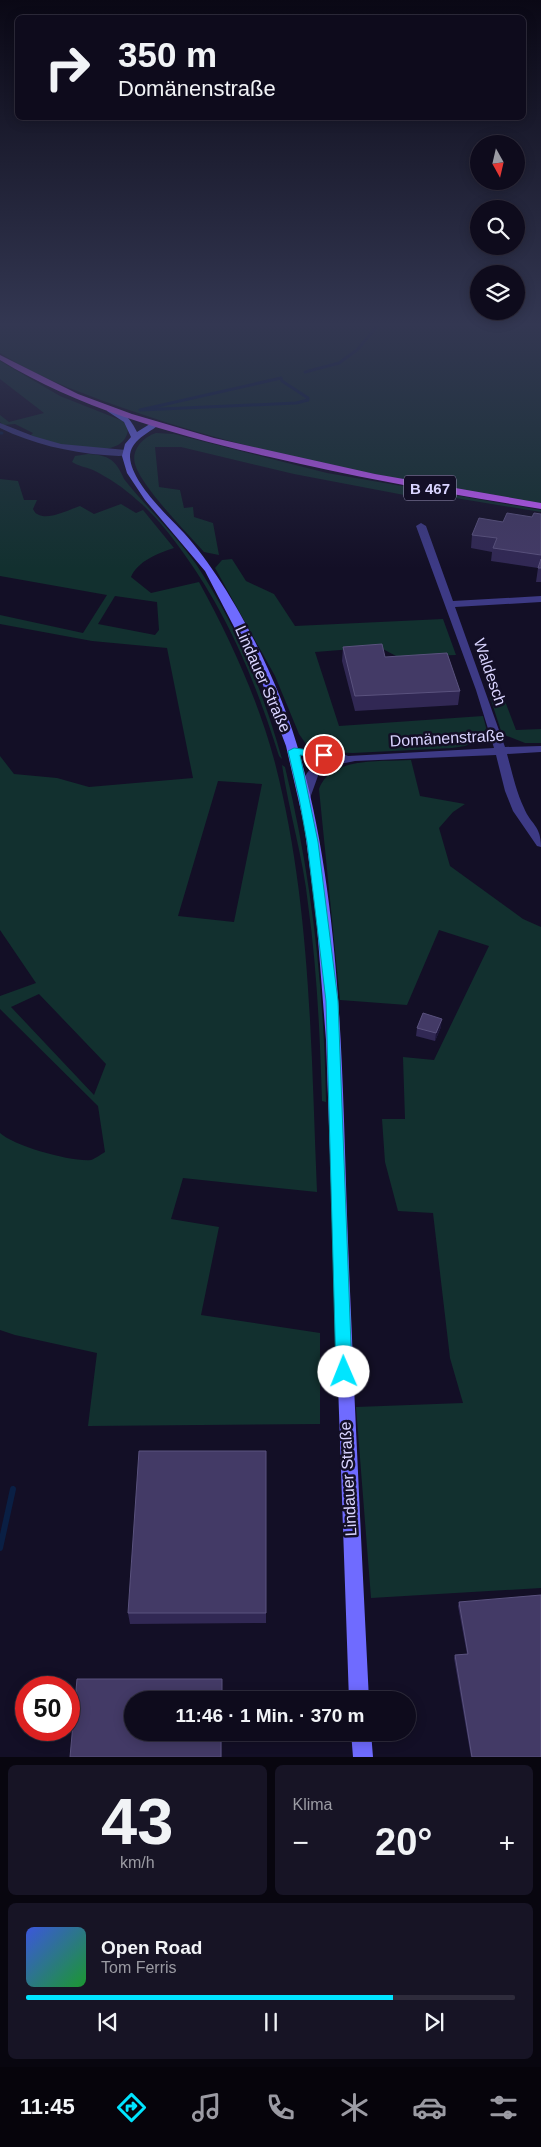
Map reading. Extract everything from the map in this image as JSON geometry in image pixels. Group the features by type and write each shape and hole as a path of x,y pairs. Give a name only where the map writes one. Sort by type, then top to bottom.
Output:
{"main road":[{"name":"B 467","path":"102,405 156,424 243,448 351,473 541,506"},
{"path":"110,408 128,421 135,437"},
{"path":"126,453 135,437 156,424"},
{"name":"Lindauer Straße","path":"126,453 127,464 135,480 182,534 211,574 258,659 276,700 294,751 305,798 320,895 332,1001 345,1409 359,1691"},
{"path":"361,1741 362,1757"}],"street":[{"path":"0,425 30,439 74,450 126,453"},
{"name":"Waldesch","path":"421,526 501,751 511,791 519,811 541,843"},
{"path":"449,604 541,599"},
{"name":"Domänenstraße","path":"294,751 355,758 541,749"},
{"name":"Domänenstraße","path":"305,798 308,779 316,768 355,758"}],"green space":[{"path":"34,405 83,405 123,421 128,428 124,440 115,446 102,449 86,449 70,447 30,436 33,433 15,424 3,425 0,422 0,415 9,422 44,413"},
{"path":"116,405 541,405 541,504 388,477 287,456 187,429"},
{"path":"156,433 174,434 327,473 541,510 541,512 419,492 420,498 294,474 181,447 155,447 159,487 180,490 184,508 193,507 194,517 213,523 219,555 204,552 155,497 135,464 136,449 143,441"},
{"path":"88,454 107,457 115,463 124,479 179,542 210,586 235,633 257,683 282,759 279,756 261,702 239,650 227,624 198,575 167,531 143,505 111,480 93,470 72,462 75,456"},
{"path":"0,479 18,481 24,500 37,500 33,509 42,516 55,515 80,506 94,514 121,504 136,513 143,510 174,548 143,562 131,577 151,593 199,582 222,625 261,717 275,763 287,816 303,923 311,1030 317,1192 183,1178 171,1219 219,1227 201,1315 320,1333 320,1424 88,1426 97,1353 0,1330 0,1133 17,1143 57,1156 91,1160 105,1152 98,1106 0,1009 0,996 36,983 0,930 0,756 14,774 57,778 89,787 193,778 167,648 92,641 0,624 0,615 83,633 107,595 0,576","holes":["115,596 157,602 159,630 155,635 98,624","218,781 262,784 234,922 178,916","39,994 106,1064 94,1095 11,1007"]},
{"path":"232,559 246,581 274,594 295,626 443,619 456,655 398,657 379,647 315,652 339,726 483,716 487,731 484,737 465,746 452,748 353,753 316,750 306,744 299,734 275,676 215,568 222,560"},
{"path":"503,696 516,730 541,729 541,743 525,743 502,734 490,697"},
{"path":"411,760 420,796 465,804 453,812 439,828 450,866 523,919 541,927 541,1588 371,1598 356,1407 463,1403 450,1358 433,1213 398,1211 385,1162 382,1119 405,1119 403,1057 434,1060 489,946 439,930 407,1005 340,1000 319,789 325,778 334,771 346,766 372,761"},
{"path":"282,765 285,767 303,850 315,934 323,1018 326,1102 322,1101 316,977 306,886"}],"building":[{"path":"507,513 532,517 534,513 541,514 541,555 493,548 497,538 472,535 479,518 503,522"},
{"path":"382,644 385,657 447,653 460,691 355,696 343,647"},
{"path":"423,1013 442,1019 436,1033 417,1028"},
{"path":"139,1451 266,1451 266,1613 128,1613"},
{"path":"541,1595 541,1757 472,1757 455,1655 468,1654 459,1602"},
{"path":"80,1679 222,1679 222,1691 124,1691 124,1741 221,1741 221,1757 70,1757 71,1741 80,1741"}],"waterway":[{"path":"162,405 140,410 252,405"},
{"path":"0,1548 13,1489"}],"route":[{"path":"324,755 294,751 305,798 312,842 332,1001 344,1372"}]}
